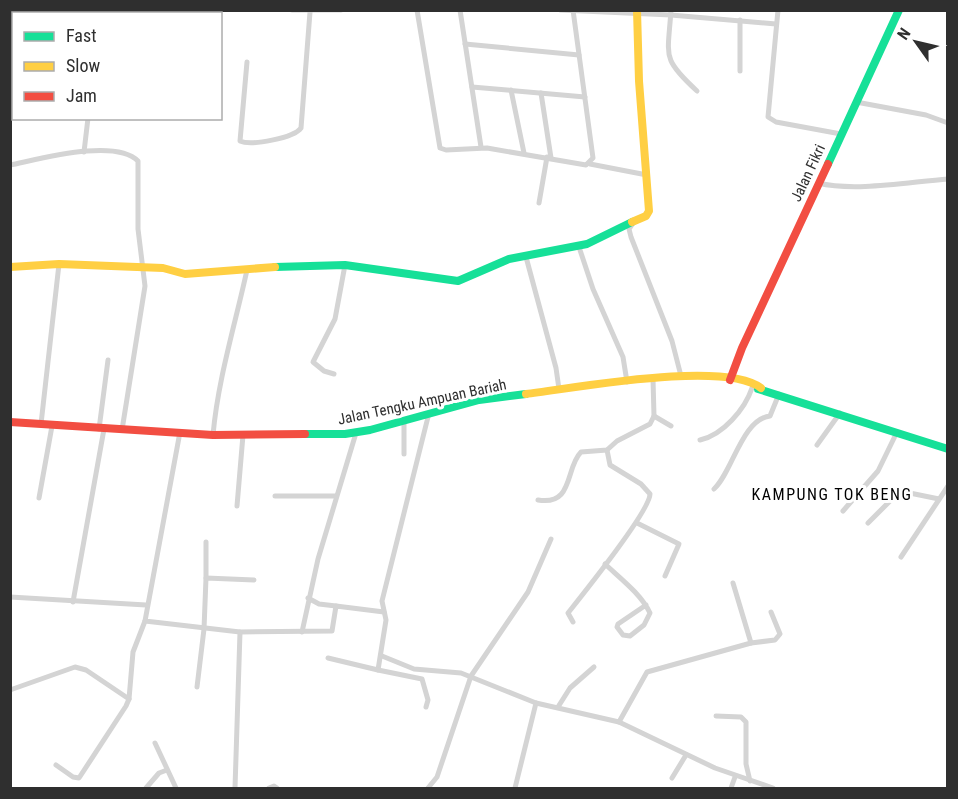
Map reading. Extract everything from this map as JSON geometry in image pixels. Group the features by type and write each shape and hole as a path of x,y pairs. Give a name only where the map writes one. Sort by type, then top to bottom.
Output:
{"street":[{"path":"292,10 310,12 341,10"},
{"path":"417,10 440,148 446,150 481,147 648,175"},
{"path":"460,10 481,147"},
{"path":"560,10 671,13 776,24"},
{"path":"778,10 768,117 776,122 841,134"},
{"name":"Jalan Fikri","path":"728,379 899,10"},
{"path":"573,11 593,158 590,164"},
{"path":"247,62 240,141 248,144 295,135 301,128 310,12"},
{"path":"10,267 59,264 144,270 163,268 185,274 202,274 345,265 458,281 471,278 511,259 579,247 596,241 618,227 646,216 649,211 639,81 637,13"},
{"path":"671,13 671,65 697,91"},
{"path":"740,20 740,71"},
{"path":"465,44 579,55"},
{"path":"472,87 585,97"},
{"path":"512,90 524,153"},
{"path":"538,203 549,158 541,93"},
{"path":"856,102 926,115 948,123"},
{"path":"84,152 88,120"},
{"path":"10,165 84,152 127,153 138,161 138,229 145,286 122,430"},
{"path":"818,183 829,186 871,185 948,179"},
{"path":"636,220 629,230 631,237 672,341 681,376"},
{"path":"618,227 631,237"},
{"path":"579,247 593,289 623,357 627,382"},
{"path":"526,257 556,368 559,389"},
{"path":"41,424 59,264"},
{"path":"334,374 324,371 313,360 335,319 345,265"},
{"path":"213,435 221,374 231,346 247,270"},
{"name":"Jalan Fikri","path":"728,379 742,348"},
{"path":"700,440 712,438 748,402 757,387 740,369 739,358"},
{"path":"73,602 102,429 108,360"},
{"name":"Jalan Tengku Ampuan Bariah","path":"10,422 213,435 307,436 356,433 479,400 559,389 694,376 728,379 757,387 948,449"},
{"path":"538,500 553,499 563,492 571,478 576,457 581,452 607,450 628,434 645,428 654,416 653,379"},
{"path":"714,489 722,482 734,452 762,418 770,416 779,394"},
{"path":"378,670 386,620 382,602 429,412"},
{"path":"817,445 840,413"},
{"path":"654,416 671,426"},
{"path":"404,420 404,454"},
{"path":"39,498 52,426"},
{"path":"56,765 73,777 79,778 129,699 133,652 145,621 146,605 180,432"},
{"path":"843,511 878,471 897,432"},
{"path":"302,632 308,598 356,433"},
{"path":"237,506 243,435"},
{"path":"573,622 568,613 637,523 650,500 650,494 641,484 610,465 607,450"},
{"path":"901,557 948,486"},
{"path":"868,523 900,491 939,499"},
{"path":"275,496 336,496"},
{"path":"637,523 679,544 665,576"},
{"path":"428,789 437,777 471,676 528,592 551,539"},
{"path":"197,687 204,629 206,542"},
{"path":"605,564 646,605 650,613 647,621 630,636 623,635 616,627 618,624 646,605"},
{"path":"206,578 254,580"},
{"path":"733,583 751,643"},
{"path":"11,598 146,605"},
{"path":"308,598 319,604 384,612"},
{"path":"145,621 240,632 332,631 336,606"},
{"path":"619,722 647,672 751,643 775,640 780,634 771,612"},
{"path":"236,789 240,632"},
{"path":"382,656 414,669 471,676 536,703 619,722 735,777 773,789"},
{"path":"328,658 422,679 428,700 426,707"},
{"path":"10,690 75,667 86,670 129,699"},
{"path":"558,707 570,688 594,667"},
{"path":"515,789 536,703"},
{"path":"716,716 741,717 746,722 746,764 750,781"},
{"path":"155,743 176,789"},
{"path":"672,778 686,755"},
{"path":"146,789 159,773 167,770"},
{"path":"731,789 735,777"},
{"path":"269,789 274,786 278,789"}],"traffic: fast":[{"path":"828,164 899,10"},
{"path":"275,267 345,265 458,281 509,259 587,244 632,222"},
{"path":"758,389 948,449"},
{"path":"305,434 345,434 370,430 479,400 526,394"}],"traffic: slow":[{"path":"632,222 646,216 649,211 639,81 637,10"},
{"path":"10,267 59,264 163,268 185,274 275,267"},
{"path":"526,394 648,378 684,376 716,376 742,380 761,388"}],"traffic: jam":[{"path":"730,380 742,348 828,164"},
{"path":"10,422 213,435 305,434"}],"district":[{"name":"KAMPUNG TOK BENG","path":"832,494"}]}
